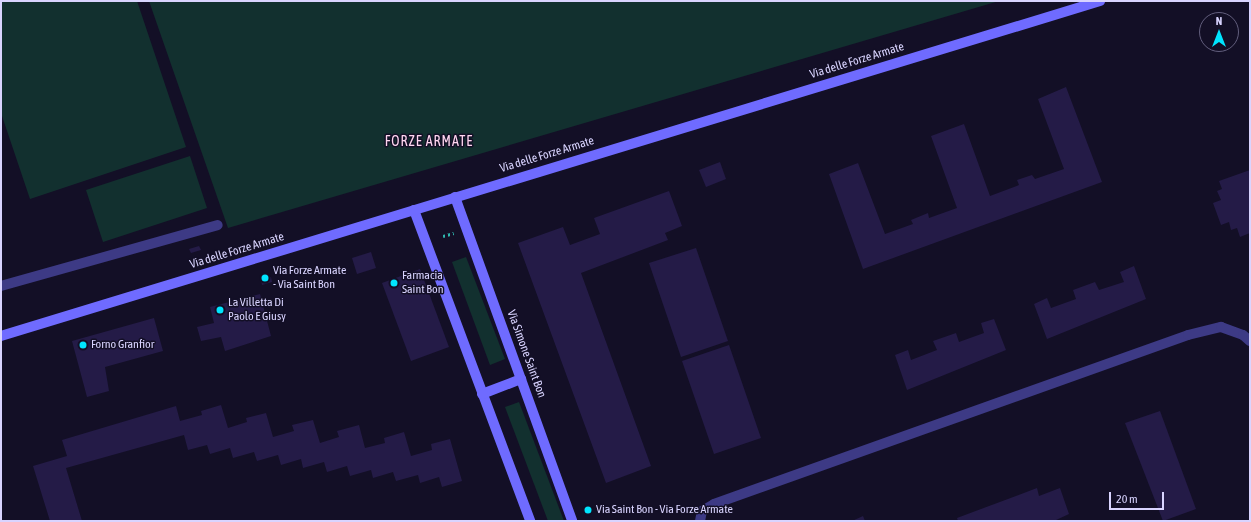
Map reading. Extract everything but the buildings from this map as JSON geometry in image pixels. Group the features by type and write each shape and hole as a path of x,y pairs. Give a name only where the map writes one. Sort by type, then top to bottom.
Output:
{"street":[{"name":"Via delle Forze Armate","path":"1,336 1100,1"},
{"name":"Via Simone Saint Bon","path":"455,197 572,521"},
{"path":"414,210 530,521"},
{"path":"482,394 521,379"}],"lane":[{"path":"1,286 218,225"},
{"path":"700,521 702,511 714,504 1188,335 1221,327 1243,335 1250,341"}],"path":[{"path":"443,236 458,231"}],"green space":[{"path":"1,1 137,1 186,147 30,199 1,113"},
{"path":"149,1 999,1 228,228"},
{"path":"190,156 207,208 103,242 86,190"},
{"path":"466,257 505,359 490,365 452,262"},
{"path":"519,402 564,521 548,521 505,407"}],"place":[{"name":"Via Forze Armate - Via Saint Bon","path":"265,278"},
{"name":"Farmacia Saint Bon","path":"394,283"},
{"name":"La Villetta Di Paolo E Giusy","path":"220,310"},
{"name":"Forno Granfior","path":"83,345"},
{"name":"Via Saint Bon - Via Forze Armate","path":"588,510"}],"district":[{"name":"FORZE ARMATE","path":"429,141"}]}
